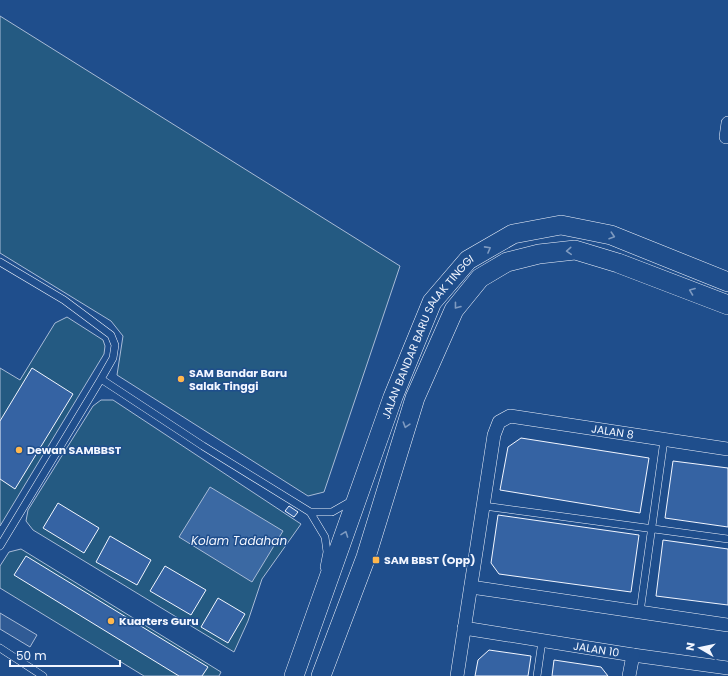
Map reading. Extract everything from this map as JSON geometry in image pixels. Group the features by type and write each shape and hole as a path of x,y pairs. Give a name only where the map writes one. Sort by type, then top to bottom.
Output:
{"main road":[{"name":"JALAN BANDAR BARU SALAK TINGGI","path":"294,676 393,397 432,302 468,260 513,234 561,226 611,235 728,282"},
{"name":"JALAN BANDAR BARU SALAK TINGGI","path":"321,676 366,557 415,398 454,310 480,278 507,262 539,254 575,250 618,263 728,305"}],"street":[{"path":"726,137 728,123"},
{"name":"JALAN 8","path":"484,506 494,435 499,422 510,416 728,449"},
{"path":"457,676 484,506"},
{"path":"471,587 728,624"},
{"name":"JALAN 10","path":"464,628 723,670"},
{"path":"629,676 633,655"}],"lane":[{"path":"0,262 64,300 111,335 116,345 113,358 101,379 0,546"},
{"path":"101,379 204,446 310,512 325,537 327,552 304,647"},
{"path":"640,612 664,440"},
{"path":"310,512 332,512 358,497"},
{"path":"484,506 728,539"},
{"path":"537,676 542,641"},
{"path":"0,648 43,676"}],"shaded area":[{"path":"0,16 400,266 324,492 308,496 117,375 123,336 111,321 0,253"},
{"path":"67,317 103,340 105,346 104,354 0,526 0,368 20,380 55,323"},
{"path":"101,400 113,400 301,524 262,579 248,621 234,652 33,530 26,521 28,510 93,406"},
{"path":"21,549 221,672 219,676 144,676 0,588 0,566 9,552"},
{"path":"0,613 37,635 30,647 0,629"}],"water":[{"name":"Kolam Tadahan","path":"210,487 283,531 252,582 179,537"}],"building":[{"name":"Dewan SAMBBST","path":"32,368 73,394 15,489 0,479 0,421"},
{"path":"521,438 649,458 640,513 500,490 508,447"},
{"path":"673,461 728,468 728,527 665,518"},
{"path":"58,503 99,528 84,553 43,528"},
{"path":"289,506 298,512 294,517 285,511"},
{"path":"498,515 639,535 631,592 499,574 491,563"},
{"name":"Kuarters Guru","path":"110,536 151,560 137,585 96,562"},
{"path":"663,540 728,549 728,605 656,596"},
{"name":"Kuarters Guru","path":"26,556 208,667 202,676 179,676 14,575"},
{"name":"Kuarters Guru","path":"165,566 206,590 191,615 150,591"},
{"name":"Kuarters Guru","path":"218,598 245,614 228,643 201,627"},
{"path":"489,650 531,656 528,676 475,676 478,660"},
{"path":"554,660 601,667 608,676 552,676"}],"place":[{"name":"SAM Bandar Baru Salak Tinggi","path":"181,379"},
{"name":"Dewan SAMBBST","path":"19,450"},
{"name":"SAM BBST (Opp)","path":"376,560"},
{"name":"Kuarters Guru","path":"111,621"}]}
